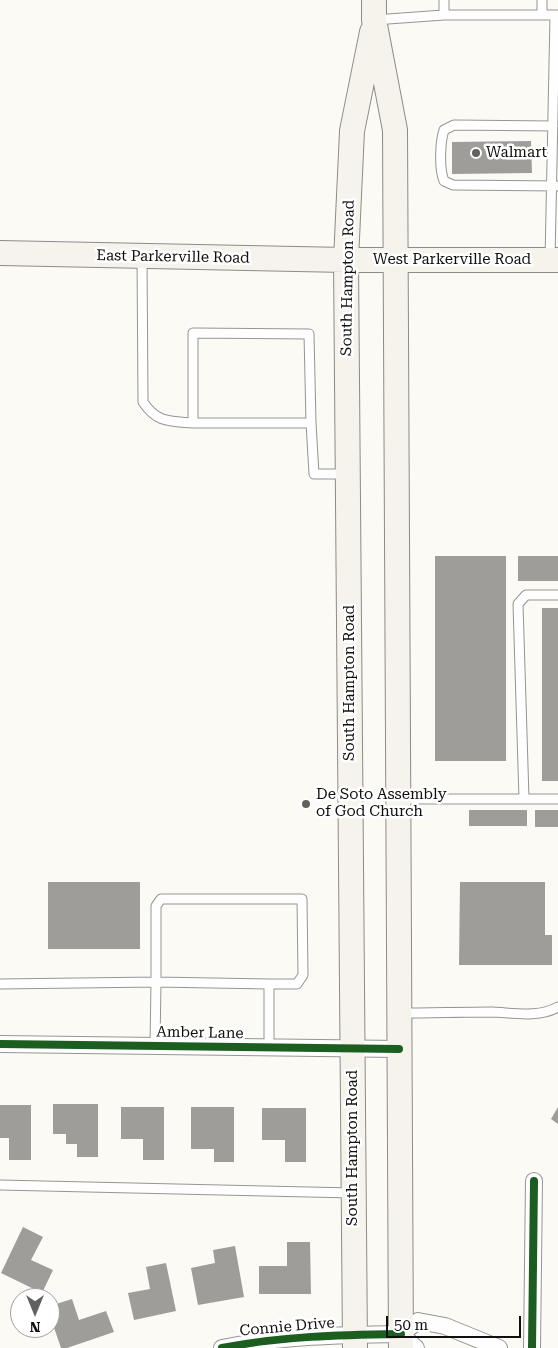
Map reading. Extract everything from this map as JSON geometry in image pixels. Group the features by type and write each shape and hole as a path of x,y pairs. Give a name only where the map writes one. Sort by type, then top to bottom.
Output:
{"main road":[{"name":"South Hampton Road","path":"355,1341 346,260 352,131 374,10"},
{"path":"374,10 395,130 399,1049 406,1343"},
{"name":"East Parkerville Road","path":"0,253 346,260"},
{"name":"West Parkerville Road","path":"346,260 554,260"}],"street":[{"name":"Amber Lane","path":"0,1044 399,1049"},
{"path":"532,1348 534,1181"},
{"path":"406,1343 418,1321 445,1326 498,1348"},
{"name":"Connie Drive","path":"222,1348 256,1341 406,1343"},
{"path":"485,1348 498,1348"}],"lane":[{"path":"444,0 444,15"},
{"path":"542,0 542,15"},
{"path":"374,10 444,15 556,15 553,126 555,186 554,260"},
{"path":"553,126 454,125 444,130 442,137 441,174 444,181 453,185 555,186"},
{"path":"142,256 144,402 151,413 166,421 193,423 311,423"},
{"path":"193,423 193,333 309,334 314,474 348,474"},
{"path":"524,799 518,604 526,595 558,595"},
{"path":"398,799 558,799"},
{"path":"0,984 156,982 297,984 303,976 302,899 161,899 156,906 156,982 155,1046"},
{"path":"269,984 269,1047"},
{"path":"399,1013 494,1012 524,1014 550,1012 558,1008"},
{"path":"0,1186 354,1193"}],"building":[{"path":"531,141 532,173 452,174 452,142"},
{"path":"435,556 506,556 506,761 435,761"},
{"path":"518,556 558,556 558,581 518,581"},
{"path":"542,608 558,608 558,781 542,781"},
{"path":"469,810 527,810 527,826 469,826"},
{"path":"535,810 558,810 558,827 535,827"},
{"path":"48,882 140,882 140,949 48,949"},
{"path":"460,882 545,882 545,935 552,935 552,965 459,965"},
{"path":"53,1104 98,1104 98,1157 77,1157 77,1144 66,1144 66,1134 53,1134"},
{"path":"0,1105 31,1105 31,1160 9,1160 9,1138 0,1138"},
{"path":"121,1107 164,1107 164,1160 143,1160 143,1139 121,1139"},
{"path":"191,1107 234,1107 234,1162 214,1162 214,1149 191,1149"},
{"path":"558,1107 558,1124 551,1119"},
{"path":"262,1108 306,1108 306,1162 285,1162 285,1140 262,1140"},
{"path":"23,1227 43,1237 31,1260 53,1270 44,1288 32,1288 1,1273"},
{"path":"287,1242 310,1242 311,1294 259,1294 259,1266 287,1266"},
{"path":"235,1246 244,1297 198,1305 191,1268 215,1263 213,1250"},
{"path":"166,1263 176,1311 134,1320 128,1293 150,1289 146,1267"},
{"path":"72,1299 79,1320 106,1311 114,1332 67,1348 61,1348 58,1338 60,1338 60,1303"}],"cycle path":[{"path":"0,1044 399,1049"},
{"path":"532,1348 534,1181"},
{"path":"222,1348 289,1339 401,1334"}],"place":[{"name":"Walmart","path":"476,153"},
{"name":"De Soto Assembly of God Church","path":"306,804"}]}
